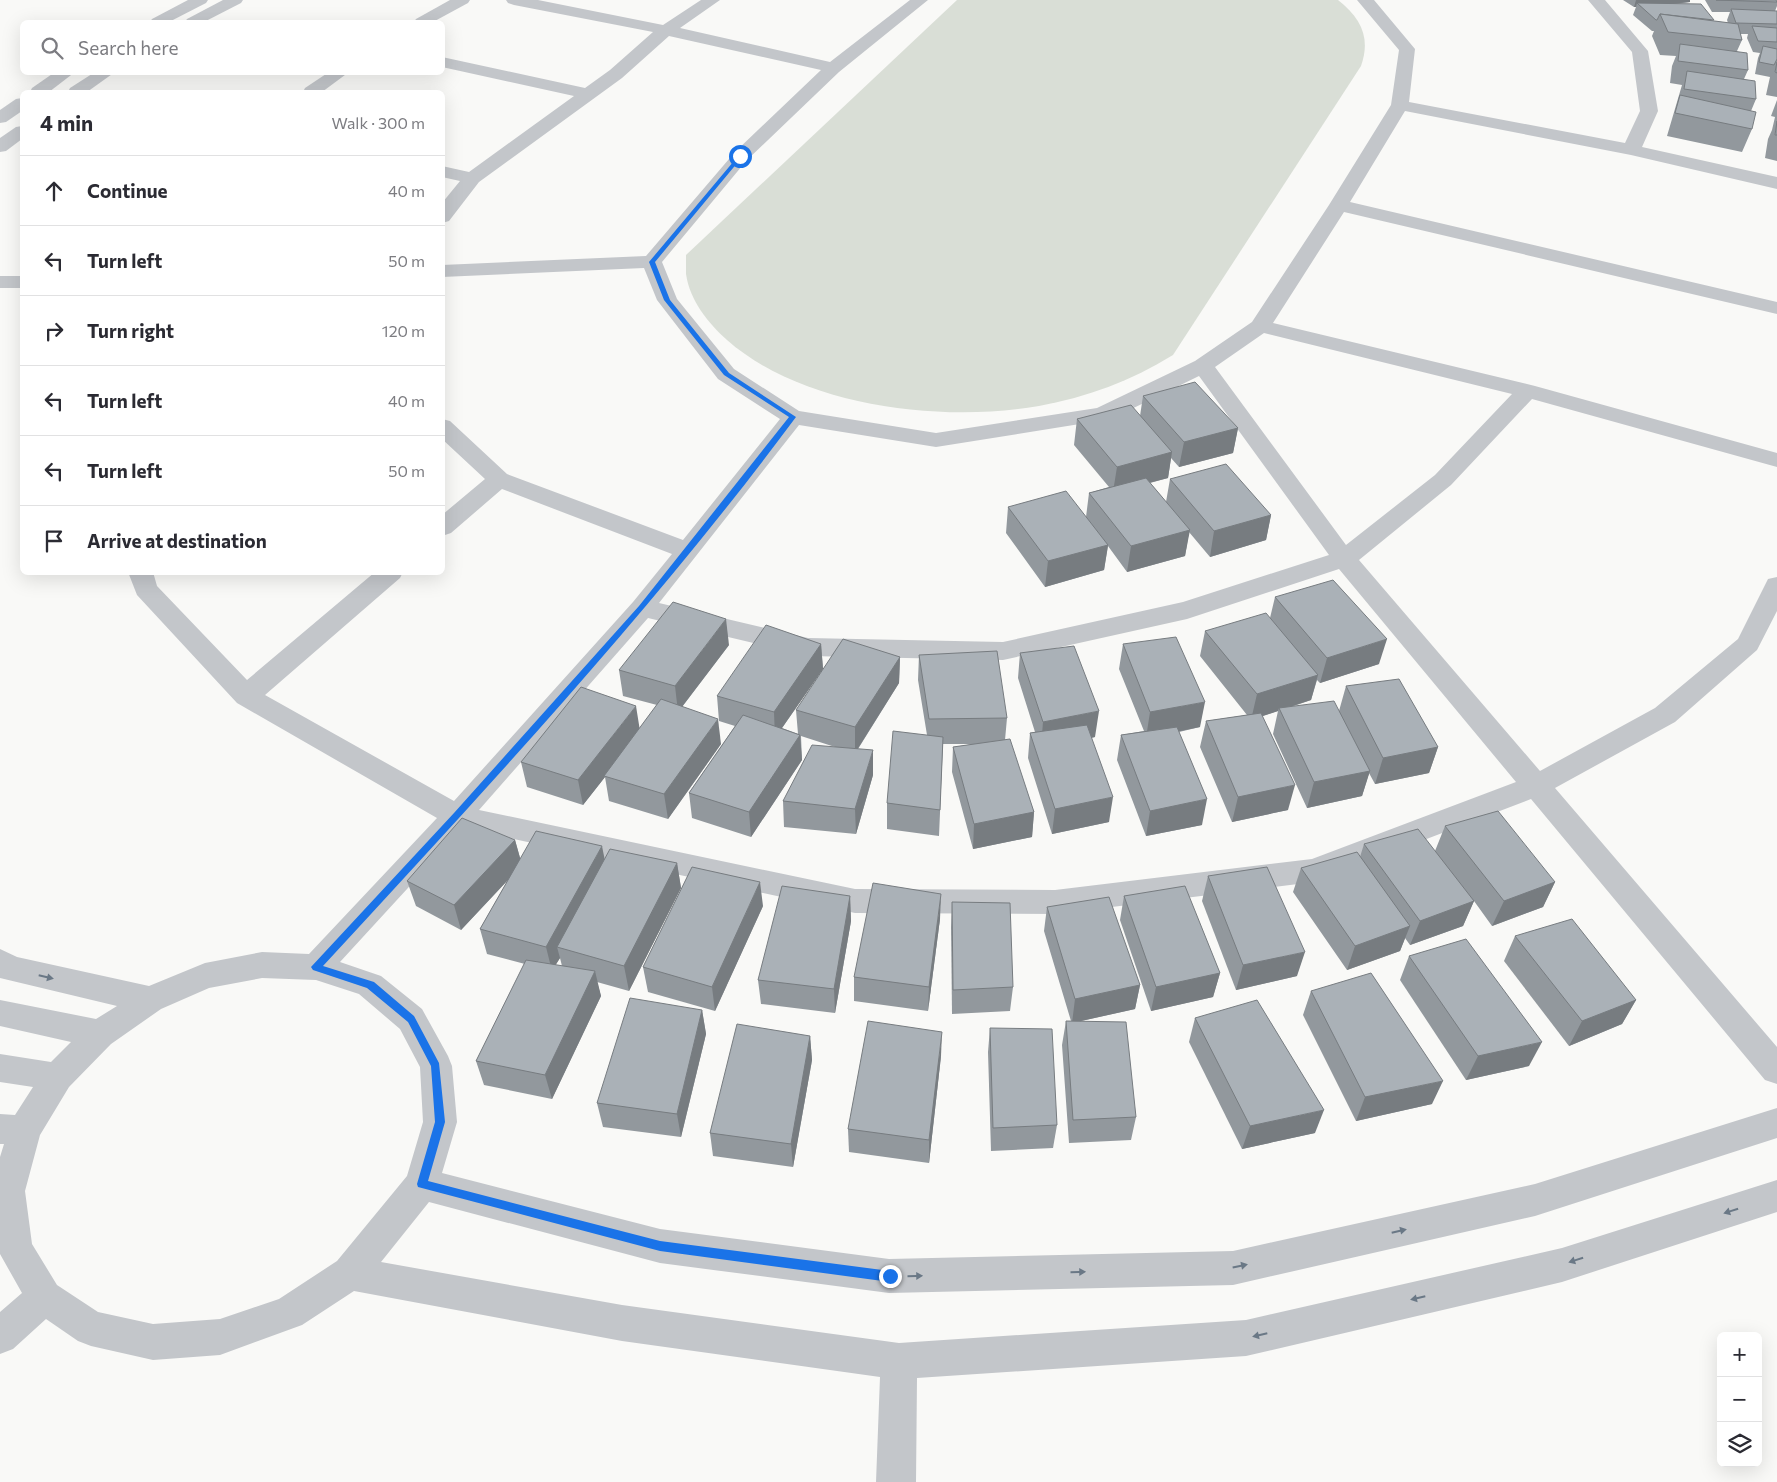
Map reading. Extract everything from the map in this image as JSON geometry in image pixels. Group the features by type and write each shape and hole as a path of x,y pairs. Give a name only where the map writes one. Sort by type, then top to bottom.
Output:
{"street":[{"path":"162,20 200,0"},
{"path":"197,20 236,0"},
{"path":"426,20 462,0"},
{"path":"514,0 666,30 833,68"},
{"path":"445,213 472,178 616,74 666,30 712,0"},
{"path":"445,271 652,262 740,156 833,68 920,0"},
{"path":"652,262 667,300 726,374 793,417 936,440 1103,414 1204,366 1260,326 1339,205 1400,105 1407,49 1365,0"},
{"path":"1596,0 1640,51 1649,111 1631,150"},
{"path":"445,63 588,94"},
{"path":"41,90 63,75"},
{"path":"79,90 102,75"},
{"path":"314,90 336,75"},
{"path":"0,118 20,104"},
{"path":"1400,105 1631,150 1777,184"},
{"path":"0,147 20,132"},
{"path":"445,172 472,178"},
{"path":"1339,205 1777,308"},
{"path":"0,282 20,282"},
{"path":"1260,326 1527,391 1777,460"},
{"path":"1204,366 1344,559 1777,1070"},
{"path":"642,608 808,648 1003,651 1187,610 1344,559 1443,480 1527,391"},
{"path":"316,967 457,816 642,608 793,417"},
{"path":"445,429 499,480 688,551"},
{"path":"445,525 499,480"},
{"path":"141,575 146,589 246,696 457,816 855,901 1055,902 1314,870 1537,785 1666,715 1748,644 1777,585"},
{"path":"246,696 387,575"},
{"path":"0,962 9,968 150,1000"},
{"path":"262,965 316,967 370,985 411,1019 436,1066 440,1122 422,1184 350,1273 288,1313 220,1337 152,1342 92,1328 44,1296 15,1248 8,1191 12,1130 57,1077 100,1034 150,1000 215,974 262,965"},
{"path":"0,1013 100,1034"},
{"path":"0,1068 57,1077"},
{"path":"422,1184 660,1246 890,1276 1233,1268 1535,1200 1777,1124"},
{"path":"350,1273 622,1323 899,1361 1246,1338 1562,1265 1777,1196"},
{"path":"0,1336 44,1296"},
{"path":"896,1482 899,1361"}],"shaded area":[{"path":"957,0 1338,0 1353,14 1362,29 1365,46 1361,66 1173,355 1141,373 1108,387 1074,398 1039,406 1001,411 918,410 875,404 834,395 794,381 758,363 720,333 701,311 691,293 686,274 686,255"}],"building":[{"path":"1716,0 1776,0 1777,2"},
{"path":"1637,3 1701,4 1714,20 1660,14 1656,20"},
{"path":"1731,9 1777,11 1777,24 1736,23"},
{"path":"1660,14 1738,24 1742,40 1668,32"},
{"path":"1752,26 1777,28 1777,42 1758,41"},
{"path":"1680,44 1747,53 1748,70 1678,61"},
{"path":"1763,46 1777,49 1777,59 1774,65 1759,62"},
{"path":"1687,71 1755,81 1756,99 1684,89"},
{"path":"1680,95 1756,112 1752,129 1675,113"},
{"path":"1195,382 1238,428 1184,442 1143,396"},
{"path":"1131,405 1172,452 1117,467 1077,419"},
{"path":"1226,464 1271,515 1214,531 1170,479"},
{"path":"1146,478 1190,530 1131,546 1089,493"},
{"path":"1066,491 1108,545 1048,561 1008,507"},
{"path":"1333,580 1387,639 1327,658 1275,597"},
{"path":"673,602 726,619 675,686 619,670"},
{"path":"1266,613 1318,675 1257,694 1205,631"},
{"path":"766,625 821,644 774,712 717,696"},
{"path":"1176,637 1205,702 1150,712 1123,644"},
{"path":"843,639 900,657 855,727 796,710"},
{"path":"1074,646 1099,711 1043,722 1020,653"},
{"path":"997,651 1007,718 929,719 919,655"},
{"path":"1399,679 1438,747 1383,758 1346,686"},
{"path":"581,687 636,706 578,780 521,762"},
{"path":"661,699 718,719 664,794 604,776"},
{"path":"1334,701 1370,771 1314,782 1279,708"},
{"path":"1261,713 1295,785 1238,797 1206,721"},
{"path":"743,715 800,735 749,812 689,793"},
{"path":"1087,725 1113,797 1055,809 1030,733"},
{"path":"1177,727 1207,799 1150,811 1121,735"},
{"path":"893,731 943,737 940,810 887,803"},
{"path":"1010,739 1034,812 974,824 953,747"},
{"path":"812,745 873,750 855,809 783,801"},
{"path":"1498,811 1555,882 1504,901 1445,826"},
{"path":"462,818 515,840 454,905 407,881"},
{"path":"1418,829 1474,901 1420,921 1364,844"},
{"path":"536,831 602,846 546,947 480,929"},
{"path":"610,849 677,863 624,966 557,947"},
{"path":"1357,852 1410,926 1355,946 1301,868"},
{"path":"692,867 760,882 712,987 643,967"},
{"path":"1267,867 1305,952 1243,965 1208,876"},
{"path":"873,883 941,894 929,987 854,977"},
{"path":"782,886 850,896 834,989 758,980"},
{"path":"1185,886 1220,973 1156,987 1124,896"},
{"path":"1109,897 1140,985 1075,999 1047,907"},
{"path":"952,902 1010,903 1013,987 953,990"},
{"path":"1572,919 1636,1000 1582,1021 1515,936"},
{"path":"1466,939 1542,1042 1478,1056 1409,956"},
{"path":"526,960 595,971 545,1075 476,1061"},
{"path":"1371,973 1443,1081 1365,1097 1311,991"},
{"path":"630,998 702,1010 677,1114 597,1103"},
{"path":"1257,1000 1324,1110 1250,1126 1195,1018"},
{"path":"868,1021 942,1032 929,1140 848,1129"},
{"path":"1066,1021 1126,1022 1136,1117 1073,1120"},
{"path":"737,1024 810,1036 791,1144 710,1133"},
{"path":"990,1028 1052,1029 1057,1125 993,1128"}],"route":[{"path":"740,156 652,262 667,300 726,374 793,417 642,608 457,816 316,967 370,985 411,1019 436,1066 440,1122 422,1184 660,1246 890,1276"}]}
